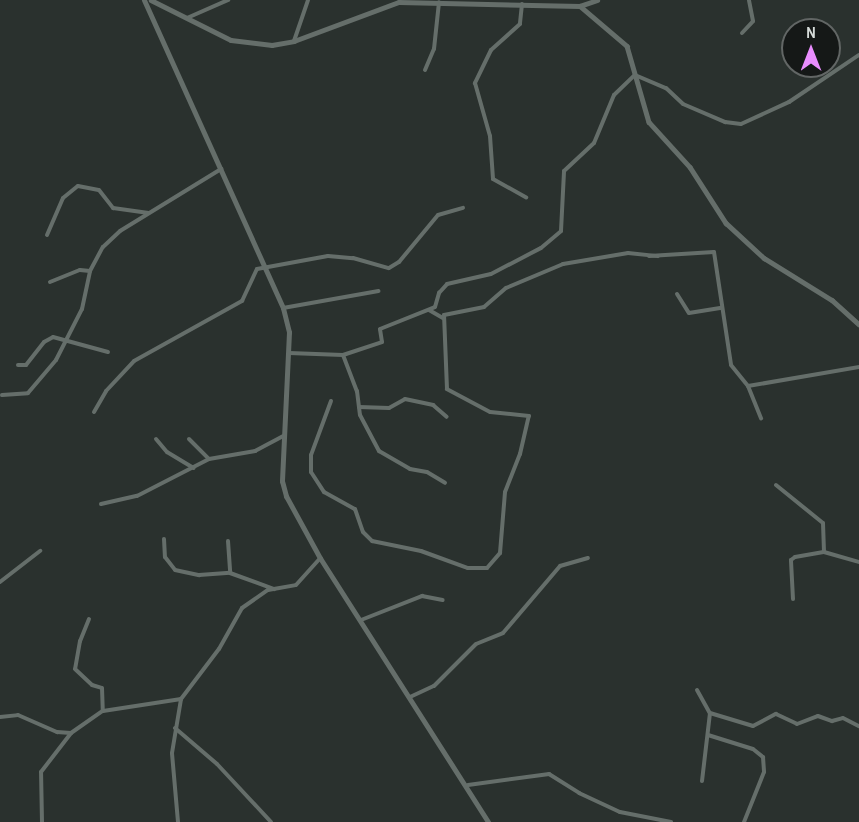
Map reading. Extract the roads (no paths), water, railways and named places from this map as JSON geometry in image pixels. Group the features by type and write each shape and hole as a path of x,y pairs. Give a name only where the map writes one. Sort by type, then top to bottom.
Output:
{"main road":[{"path":"144,0 283,308 289,353 282,481 286,496 320,558 468,785 488,822"}],"street":[{"path":"151,0 242,43 272,45 294,41 389,5 506,2 580,6 597,0"},
{"path":"187,19 228,0"},
{"path":"294,41 308,0"},
{"path":"742,33 753,21 749,0"},
{"path":"425,70 434,49 440,2"},
{"path":"522,4 520,24 491,50 475,83 490,136 494,178 526,197"},
{"path":"580,6 627,46 649,122 690,167 726,223 755,251 832,300 859,324"},
{"path":"635,75 666,88 683,104 725,123 741,124 789,102 859,55"},
{"path":"289,353 343,355 382,342 380,329 435,308 439,293 447,284 491,274 542,248 556,236 562,223 564,171 594,143 614,95 635,75"},
{"path":"2,395 28,393 56,360 82,309 90,271 103,247 221,168"},
{"path":"47,235 63,198 78,186 99,190 113,208 150,214"},
{"path":"94,412 106,391 134,361 242,301 253,273 265,265 328,256 353,258 389,268 399,262 438,216 463,208"},
{"path":"649,256 714,252 731,365 748,386 761,419"},
{"path":"331,401 311,455 310,472 324,492 355,509 363,532 372,541 421,551 468,568 487,568 500,553 505,492 520,454 529,416 490,412 451,392 446,384 443,318 448,313 484,307 506,288 563,264 628,253 658,256"},
{"path":"50,282 80,270 90,271"},
{"path":"283,308 378,291"},
{"path":"677,294 689,313 722,308"},
{"path":"429,310 443,318"},
{"path":"18,365 26,364 49,337 66,339 108,352"},
{"path":"343,355 359,407 382,454 445,483"},
{"path":"748,386 859,367"},
{"path":"359,407 390,408 409,399 433,405 447,417"},
{"path":"101,504 137,496 209,459 247,453 283,436"},
{"path":"156,439 167,452 194,468"},
{"path":"189,440 209,459"},
{"path":"776,485 824,523 824,552"},
{"path":"164,539 165,557 175,570 199,575 230,573 275,589"},
{"path":"228,541 230,573"},
{"path":"0,582 40,551"},
{"path":"793,599 791,560 824,552 859,562"},
{"path":"178,822 172,784 175,728 180,699 219,649 242,608 260,594 296,585 320,558"},
{"path":"410,697 434,686 476,644 503,633 560,566 588,558"},
{"path":"361,620 423,596 443,600"},
{"path":"89,619 80,641 75,669 92,686 102,688 103,711"},
{"path":"697,690 710,712 702,782"},
{"path":"42,822 41,772 71,733 103,711 180,699"},
{"path":"710,712 753,726 777,714 796,724 818,716 832,721 843,718 859,726"},
{"path":"0,717 18,715 57,732 71,733"},
{"path":"175,728 217,764 271,822"},
{"path":"708,735 753,749 764,757 764,772 744,822"},
{"path":"468,785 549,774 579,793 620,812 671,822"}]}
